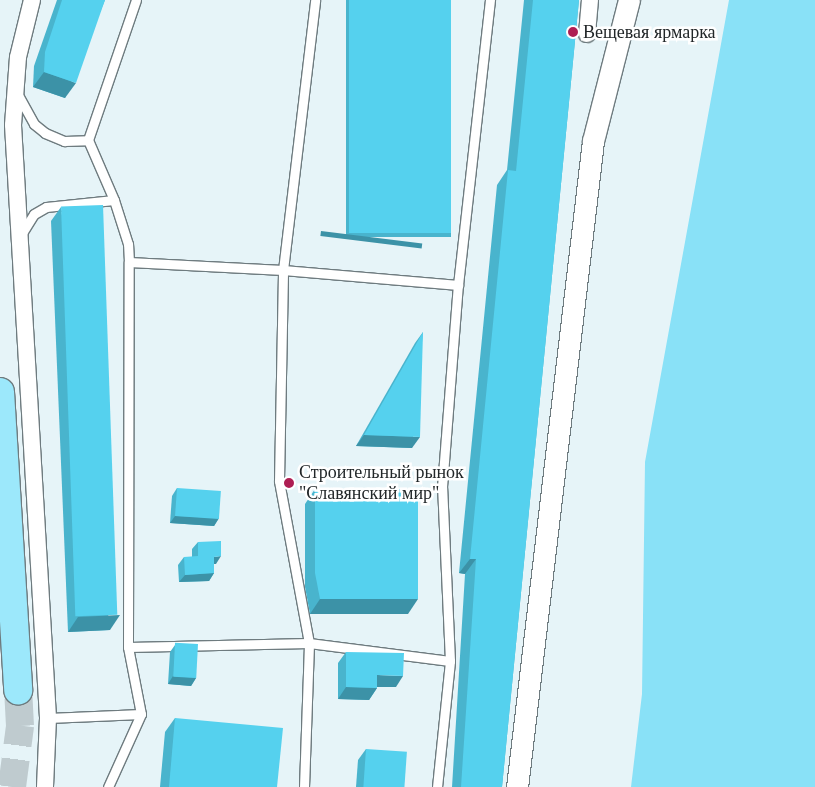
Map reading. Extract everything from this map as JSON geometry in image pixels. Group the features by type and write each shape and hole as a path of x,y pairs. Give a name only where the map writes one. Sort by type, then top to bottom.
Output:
{"highway":[{"path":"0,392 18,690"}],"street":[{"path":"34,0 15,81 13,125 48,718 45,787"},
{"path":"587,34 590,0"},
{"path":"517,787 593,141 629,0"}],"lane":[{"path":"108,787 141,714 128,647 129,262 128,244 114,200 88,140 136,0"},
{"path":"304,787 309,643 279,481 283,270 315,0"},
{"path":"437,787 450,661 442,487 458,285 490,0"},
{"path":"15,81 19,101 34,124 64,141 88,140"},
{"path":"21,236 30,218 46,207 114,200"},
{"path":"129,262 283,270 458,285"},
{"path":"128,647 309,643 450,661"},
{"path":"48,718 141,714"}],"shaded area":[{"path":"729,0 815,0 815,787 631,787 642,694 645,462"}],"building":[{"path":"62,0 105,0 76,83 44,72 45,52"},
{"path":"349,0 451,0 451,233 349,233"},
{"path":"533,0 579,0 502,787 461,787 476,559 470,559 508,170 516,171"},
{"path":"103,205 117,615 75,616 61,206"},
{"path":"423,332 420,437 364,435"},
{"path":"177,488 221,491 219,519 175,516"},
{"path":"315,489 418,489 418,599 320,599 315,573"},
{"path":"221,541 221,556 214,557 214,573 185,575 184,557 198,556 198,542"},
{"path":"175,643 198,644 196,678 173,677"},
{"path":"346,652 404,653 403,676 377,675 377,688 346,687"},
{"path":"175,718 283,728 277,787 169,787"},
{"path":"366,749 407,752 404,787 363,787"}],"tunnel":[{"path":"12,787 20,726 18,690"}],"place":[{"name":"Вещевая ярмарка","path":"573,32"},
{"name":"Строительный рынок \"Славянский мир\"","path":"289,483"}]}
